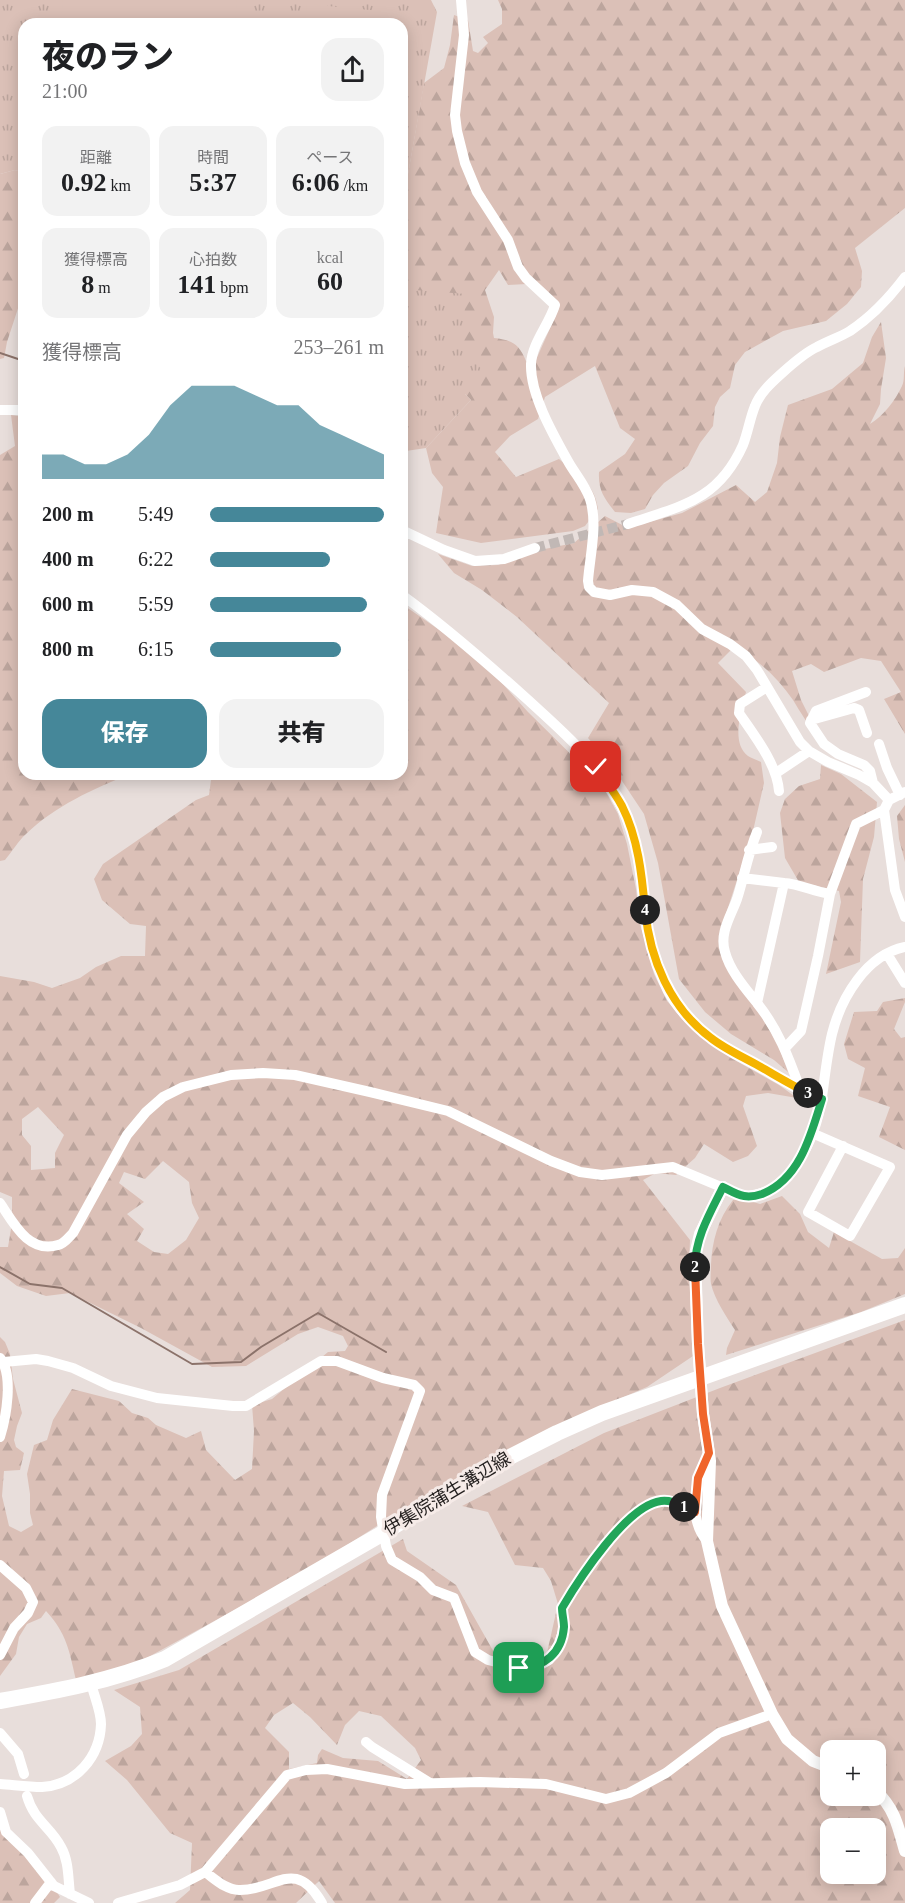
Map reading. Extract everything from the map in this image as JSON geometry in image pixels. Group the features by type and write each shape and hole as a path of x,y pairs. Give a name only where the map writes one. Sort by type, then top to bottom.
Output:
{"main road":[{"name":"伊集院蒲生溝辺線","path":"0,1701 91,1683 165,1659 384,1532 494,1465 566,1429 602,1413 905,1305"}],"street":[{"path":"461,0 464,35 455,116 457,131 465,163 477,192 508,240 518,267 526,278 555,305 552,316 535,347 531,362 532,376 549,423 590,500 594,516 589,587 594,592 610,595 632,590 653,592 677,604 702,629 730,644 746,656 757,670 800,742 809,751 873,783"},
{"path":"628,524 692,503 719,483 731,467 743,444 756,404 764,390 814,348 850,331 879,307 905,277"},
{"path":"0,410 18,410"},
{"path":"408,533 444,550 475,561 504,559 535,548"},
{"path":"408,599 433,618 561,730 596,767 611,789 622,807 633,835 642,882 647,929 656,958 669,992 687,1016 712,1039 822,1099"},
{"path":"767,687 740,704 739,713 776,773 779,791"},
{"path":"866,692 816,711 810,723 824,744 838,754 864,765 870,771 873,783 886,805 895,890 905,917"},
{"path":"812,720 854,708 859,710 867,733"},
{"path":"785,1048 801,1031 830,894 856,824 902,794 886,768 879,744"},
{"path":"776,773 809,751"},
{"path":"757,832 749,850 737,898 725,929 723,942 725,954 739,980 770,1020 785,1048 800,1089"},
{"path":"749,850 772,847"},
{"path":"742,878 796,883 813,891 830,894"},
{"path":"757,1003 784,883"},
{"path":"0,1203 20,1233 30,1242 45,1246 61,1244 73,1233 127,1136 154,1104 183,1087 203,1081 231,1075 263,1073 295,1075 448,1111 551,1161 580,1172 602,1175 674,1167 743,1196 755,1196 772,1190 787,1178 812,1132 822,1099 825,1069 833,1031 845,999 862,973 880,958 905,946"},
{"path":"887,954 905,982"},
{"path":"812,1132 890,1167 850,1236 808,1212 843,1146"},
{"path":"723,1187 700,1234 695,1255 698,1344 703,1414 709,1453 707,1541 723,1606 772,1714 787,1739 813,1761 820,1764"},
{"path":"0,1437 8,1391 2,1360 48,1361 72,1368 111,1386 157,1398 233,1406 246,1406 321,1361 336,1361 383,1377 414,1384 420,1391 382,1495 381,1517 386,1546 392,1560 420,1577 433,1590 454,1598 475,1652 488,1660 519,1668 532,1668 549,1660 559,1644 564,1628 562,1608 565,1602 612,1536 639,1511 659,1501 671,1501 695,1512"},
{"path":"707,1541 699,1532 695,1512 698,1478 709,1453"},
{"path":"0,1564 26,1588 33,1602 28,1613 14,1628 0,1655"},
{"path":"0,1784 42,1787 61,1783 90,1761 99,1743 101,1722 91,1683"},
{"path":"118,1903 180,1885 206,1872 287,1775 306,1770 327,1769 405,1784 480,1782 546,1784 606,1799 629,1793 666,1773 719,1733 772,1714"},
{"path":"0,1733 18,1754 24,1774"},
{"path":"366,1742 430,1783"},
{"path":"27,1796 30,1808 61,1846 67,1862 70,1894"},
{"path":"886,1801 896,1817 905,1851"},
{"path":"0,1812 6,1832 28,1853 51,1882 89,1903"},
{"path":"206,1872 224,1886 238,1890 257,1887 287,1877 299,1879 316,1892 322,1903"},
{"path":"35,1903 51,1882"}],"green space":[{"path":"0,0 431,0 437,12 408,174 408,18 18,18 18,171 0,174"},
{"path":"63,0 237,0 236,18 62,18"},
{"path":"498,0 905,0 905,208 855,248 862,271 861,287 847,304 826,321 783,331 745,352 735,365 730,388 720,397 715,407 713,426 700,443 688,466 664,483 653,495 645,509 631,513 615,512 601,489 599,472 625,454 635,439 620,428 595,366 545,397 538,419 510,436 495,452 516,477 559,459 589,486 598,509 585,526 573,531 481,543 436,533 443,487 432,473 426,448 471,400 465,394 461,350 408,295 408,174 424,83 444,68 454,15 468,20 473,51 478,53 488,43 483,37 502,24 502,9","holes":["499,270 508,285 527,284 559,308 535,362 526,361 514,344 494,338 494,317 485,290"]},
{"path":"307,4 412,14 408,82 408,18 306,18"},
{"path":"18,171 18,308 4,358 0,359 0,174"},
{"path":"408,289 466,294 461,350 486,373 465,394 471,400 426,448 408,451"},
{"path":"881,322 886,358 880,404 870,424 896,397 903,384 905,366 905,734 884,699 901,692 881,661 861,658 824,672 811,664 792,671 801,700 818,734 781,684 751,657 734,647 718,663 746,692 738,734 743,750 748,756 761,762 764,783 753,831 722,926 720,940 779,1047 788,1072 774,1060 731,1034 705,1012 679,979 658,863 644,814 612,766 588,738 609,703 517,617 482,590 454,573 438,554 472,566 498,565 535,551 574,543 605,516 628,528 682,513 736,485 755,502 767,492 777,463 780,437 788,405 832,389 863,363 872,337"},
{"path":"11,415 18,416 18,780 116,780 88,792 49,815 23,837 5,860 0,861 0,455 15,446"},
{"path":"408,608 458,643 501,682 602,785 618,814 636,889 640,924 654,974 667,1001 701,1037 797,1098 768,1093 746,1096 743,1106 757,1146 748,1156 733,1162 704,1144 695,1158 676,1175 656,1173 643,1180 690,1240 693,1356 647,1387 577,1417 463,1475 391,1517 308,1570 141,1661 76,1680 63,1635 46,1611 41,1618 27,1624 19,1637 16,1654 0,1676 0,1337 10,1354 13,1379 22,1413 14,1440 16,1447 24,1453 20,1470 4,1471 2,1496 9,1526 21,1532 33,1525 27,1474 34,1445 47,1440 53,1420 72,1389 119,1401 132,1413 148,1418 156,1425 186,1438 201,1431 206,1450 235,1480 252,1469 254,1431 252,1405 272,1399 328,1352 345,1351 348,1346 343,1336 318,1327 298,1334 246,1366 212,1367 70,1293 46,1296 17,1286 0,1273 0,1247 8,1247 12,1223 12,1197 0,1192 0,976 52,988 80,978 96,967 121,956 145,956 146,926 130,924 102,900 94,879 103,864 196,800 209,795 211,780 408,780","holes":["38,1107 64,1135 55,1153 55,1168 31,1170 31,1146 22,1135 22,1119","163,1161 189,1182 192,1203 199,1218 186,1240 168,1254 154,1252 137,1241 144,1229 127,1214 144,1202 119,1183 124,1172 145,1179"]},
{"path":"821,765 841,774 877,802 874,837 863,879 860,962 826,974 841,902 839,891 799,882 785,858 780,813 785,799 799,786 820,779"},
{"path":"905,805 905,862 899,839 897,816"},
{"path":"905,998 894,1029 901,1038 905,1037 905,1150 879,1137 890,1107 858,1096 865,1068 848,1059 844,1044 854,1012 877,1011 883,1002"},
{"path":"782,1196 800,1214 808,1232 829,1248 834,1232 882,1259 898,1258 905,1248 905,1294 861,1312 726,1355 735,1330 718,1302 711,1284 714,1239 723,1215 733,1200 743,1199 760,1204"},
{"path":"905,1320 905,1903 335,1903 319,1881 296,1903 175,1903 190,1890 192,1843 170,1833 127,1780 105,1761 131,1746 142,1734 140,1707 114,1690 179,1670 403,1539 407,1551 456,1585 496,1656 546,1657 558,1604 551,1581 543,1568 515,1565 488,1512 462,1506 604,1433","holes":["293,1703 337,1745 345,1725 359,1711 381,1716 415,1748 421,1760 407,1779 378,1761 343,1758 322,1749 317,1763 289,1769 289,1752 265,1728 274,1715"]},
{"path":"0,1820 43,1870 60,1897 54,1903 0,1903"}],"waterway":[{"path":"0,353 18,359"},
{"path":"0,1267 30,1284 62,1288 192,1364 241,1362 261,1347 318,1313 386,1352"}],"tunnel":[{"path":"535,548 628,524"}],"route":[{"path":"519,1668 532,1668 549,1660 559,1644 564,1628 562,1608 569,1596 612,1536 639,1511 659,1501 671,1501 695,1512 698,1478 709,1453 703,1414 695,1288 695,1255 700,1234 723,1187 743,1196 755,1196 772,1190 787,1178 812,1132 822,1099 712,1039 687,1016 669,992 647,929 642,882 633,835 622,807 596,767"}]}
